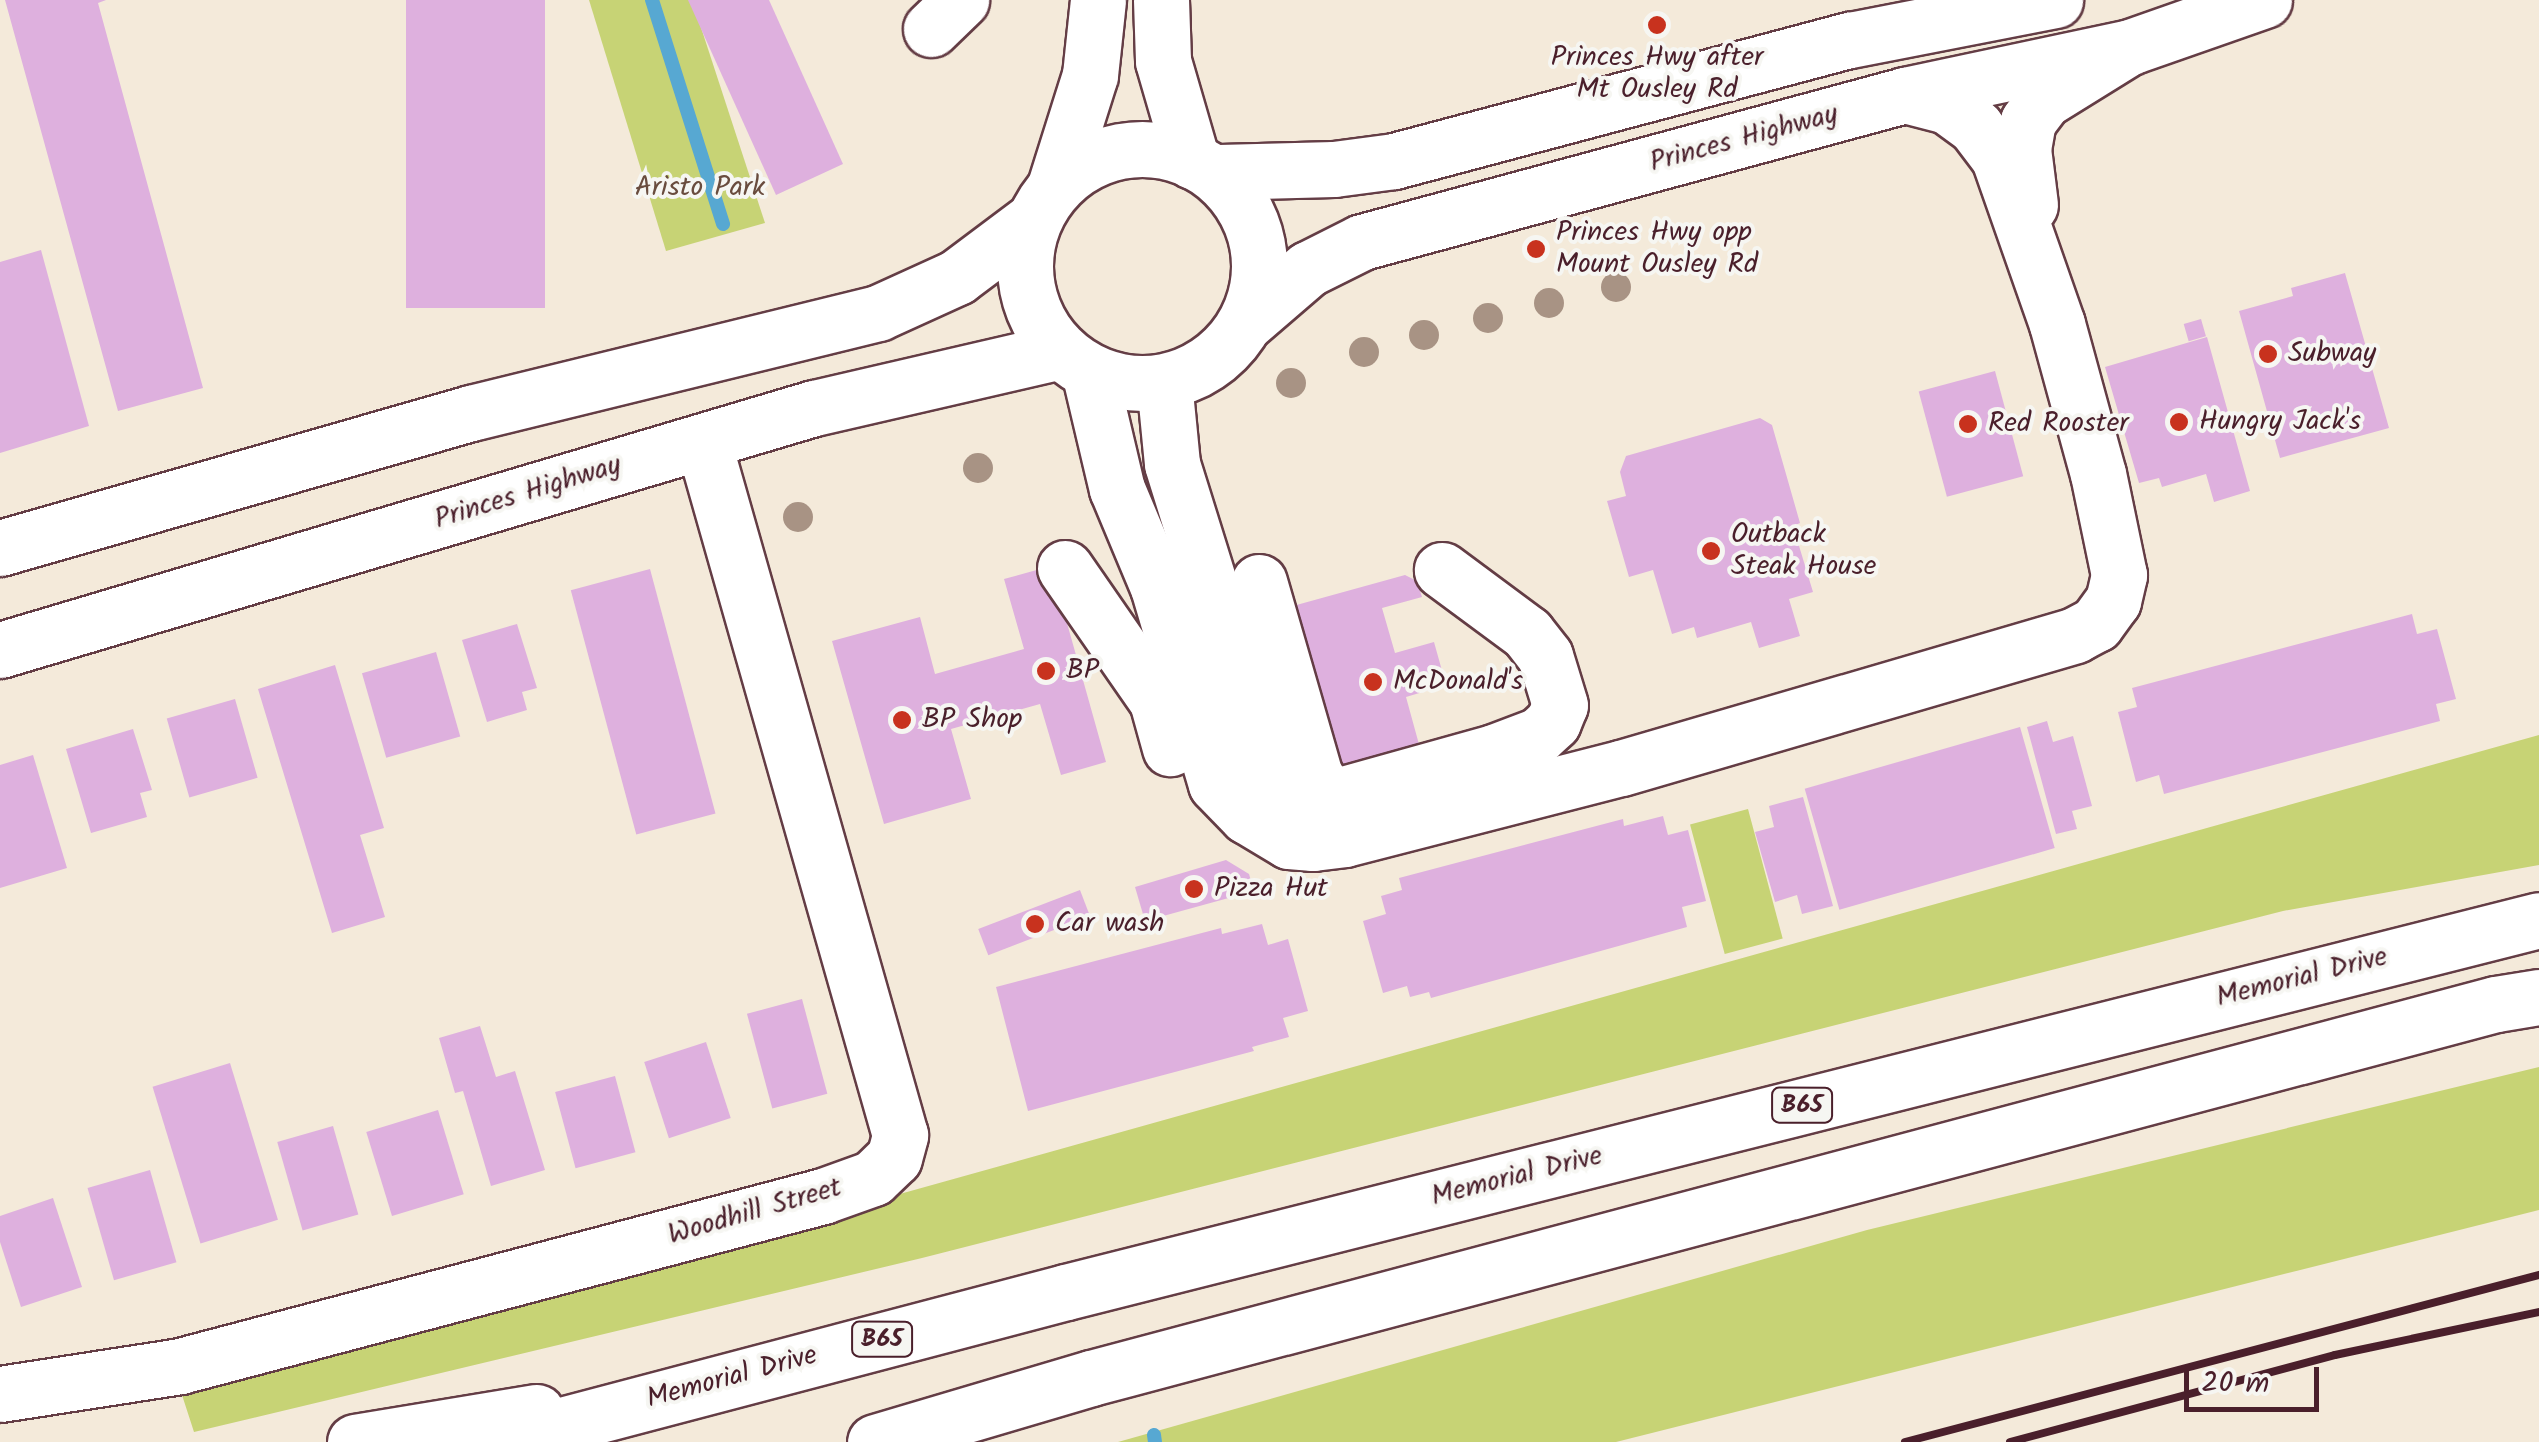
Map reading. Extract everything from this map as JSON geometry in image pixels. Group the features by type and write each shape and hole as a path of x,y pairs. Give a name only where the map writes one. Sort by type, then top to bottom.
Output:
{"main road":[{"path":"1098,0 1090,75 1025,254 1027,290 1039,323 1074,361 1117,488 1158,587 1216,784 1246,816 1288,840 1313,844 1621,768 2076,635 2096,624 2113,601 2118,576 2115,541 2036,258 1999,158 1976,127 1947,106 1905,95"},
{"path":"1074,361 1126,383 1164,382 1197,370 1224,350 1245,323 1258,286 1258,248 1245,212 1205,167 1163,61 1161,0"},
{"name":"Princes Highway","path":"1245,323 1308,270 1362,242 1905,95 2130,47 2264,0"},
{"path":"0,548 472,413 878,313 957,277 998,250 1087,162 1121,150 1158,150 1205,167 1305,170 1394,161 1850,40 2033,2"},
{"path":"2036,258 2023,149 2028,120 2044,100 2130,47"},
{"name":"Princes Highway","path":"0,650 814,408 1074,361"},
{"path":"1164,382 1172,464 1273,790 1294,819 1344,839"},
{"name":"Woodhill Street","path":"0,1394 180,1366 294,1336 823,1196 872,1178 894,1158 900,1136 703,441"},
{"path":"1064,568 1156,701 1170,748"},
{"path":"1259,582 1316,776 1328,794 1350,793 1520,742 1531,719 1512,648 1463,586"},
{"name":"Memorial Drive","path":"496,1442 698,1386 2539,920"},
{"path":"875,1442 1110,1372 2496,1004 2539,996"},
{"name":"B65","path":"355,1442 698,1386"}],"green space":[{"name":"Aristo Park","path":"589,0 692,0 765,223 666,251"},
{"path":"2539,735 2539,865 2283,911 922,1258 194,1432 182,1395"},
{"path":"1748,809 1783,938 1725,954 1690,825"},
{"path":"2539,1067 2539,1210 1616,1442 1118,1442 1867,1230"}],"building":[{"path":"5,0 106,0 98,3 203,388 118,411"},
{"path":"406,0 545,0 545,308 406,308"},
{"path":"688,0 769,0 843,164 776,195"},
{"path":"41,250 89,426 0,453 0,262"},
{"path":"2345,273 2389,428 2280,458 2239,311 2293,296 2291,288"},
{"path":"2201,319 2206,336 2189,341 2184,324"},
{"path":"2207,337 2250,491 2214,502 2206,474 2162,487 2159,478 2139,483 2105,367"},
{"path":"1995,371 2023,476 1947,497 1919,391"},
{"name":"Outback Steak House","path":"1760,418 1772,425 1800,523 1793,526 1813,592 1789,599 1800,636 1759,648 1751,622 1697,638 1694,627 1672,634 1653,570 1629,577 1607,501 1626,496 1620,472 1626,456"},
{"path":"1051,566 1106,762 1061,775 1040,704 951,729 971,799 884,824 832,641 920,617 935,674 1024,649 1004,579"},
{"path":"650,569 715,813 636,835 571,590"},
{"name":"McDonald's","path":"1405,575 1417,581 1422,597 1382,608 1395,653 1434,642 1446,685 1406,697 1420,748 1330,783 1282,609"},
{"path":"2412,614 2417,634 2437,629 2456,699 2436,704 2440,721 2164,794 2159,775 2136,782 2118,712 2137,707 2132,688"},
{"path":"517,624 537,688 522,692 527,710 487,722 462,640"},
{"path":"436,652 460,737 386,758 362,673"},
{"path":"335,665 384,828 360,835 385,917 332,933 258,689"},
{"path":"235,699 258,778 189,797 167,719"},
{"path":"2047,721 2053,742 2073,736 2092,806 2072,811 2077,829 2056,834 2027,727"},
{"path":"2020,727 2055,848 1839,910 1805,789"},
{"path":"133,729 152,790 140,793 147,817 91,833 66,749"},
{"path":"33,755 67,868 0,888 0,765"},
{"path":"1803,797 1833,906 1802,914 1797,895 1775,902 1755,832 1774,827 1769,806"},
{"path":"1663,816 1668,835 1688,830 1706,901 1682,907 1687,927 1431,998 1429,992 1410,997 1407,986 1383,993 1363,921 1386,914 1381,896 1402,890 1399,878 1623,819 1624,826"},
{"name":"Pizza Hut","path":"1226,860 1249,874 1254,891 1145,921 1135,887"},
{"name":"Car wash","path":"1080,890 1090,916 988,955 978,929"},
{"path":"1262,924 1268,945 1288,939 1308,1011 1283,1018 1289,1037 1252,1047 1254,1051 1028,1111 996,987 1221,928 1222,934"},
{"path":"802,999 827,1094 772,1108 747,1014"},
{"path":"480,1026 496,1077 515,1071 545,1170 491,1186 463,1091 455,1093 439,1038"},
{"path":"706,1042 731,1118 669,1138 644,1062"},
{"path":"230,1063 278,1220 200,1244 153,1087"},
{"path":"615,1076 635,1152 576,1168 555,1092"},
{"path":"438,1110 464,1194 392,1216 366,1132"},
{"path":"333,1126 358,1214 303,1230 277,1142"},
{"path":"150,1170 176,1262 114,1280 88,1188"},
{"path":"53,1198 82,1287 21,1307 0,1242 0,1216"}],"waterway":[{"path":"652,0 723,224"},
{"path":"1154,1435 1155,1442"}],"railway":[{"path":"1905,1442 2539,1275"},
{"path":"2010,1442 2335,1355 2539,1312"}],"place":[{"name":"Princes Hwy after Mt Ousley Rd","path":"1657,25"},
{"name":"Princes Hwy opp Mount Ousley Rd","path":"1536,249"},
{"name":"Subway","path":"2268,354"},
{"name":"Hungry Jack's","path":"2179,422"},
{"name":"Red Rooster","path":"1968,424"},
{"name":"Outback Steak House","path":"1711,551"},
{"name":"BP","path":"1046,671"},
{"name":"McDonald's","path":"1373,682"},
{"name":"BP Shop","path":"902,720"},
{"name":"Pizza Hut","path":"1194,889"},
{"name":"Car wash","path":"1035,924"}]}
